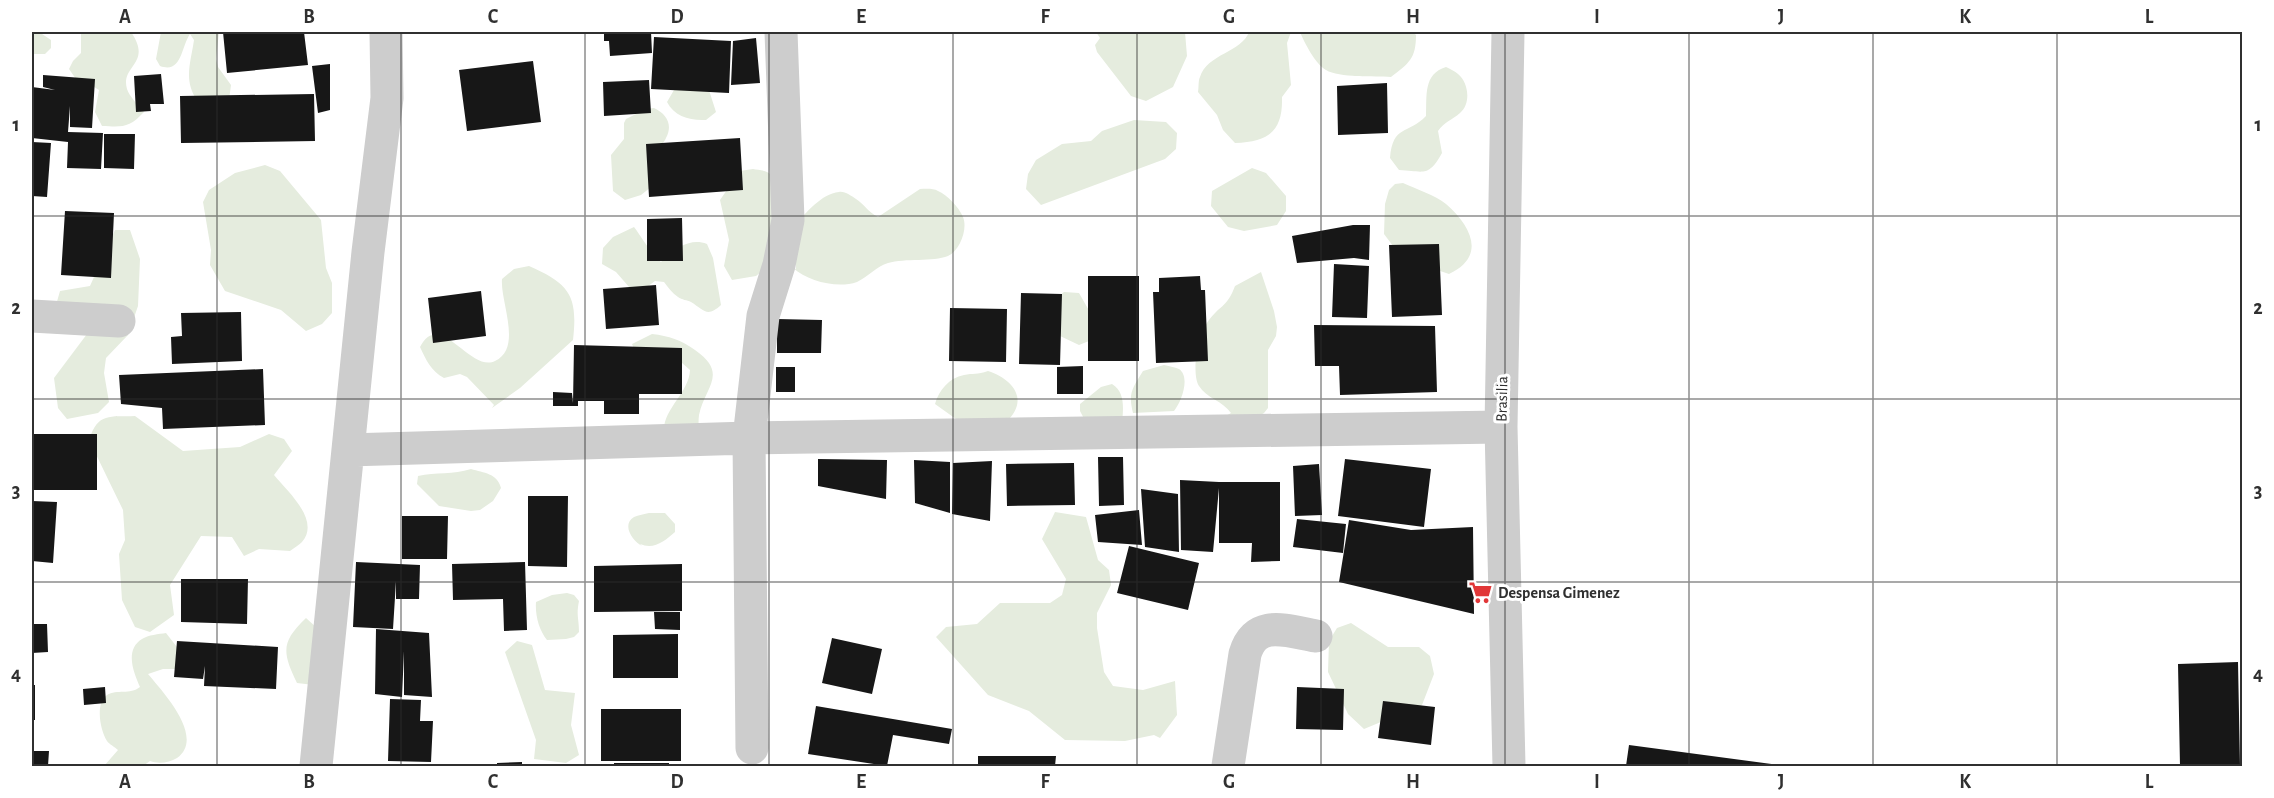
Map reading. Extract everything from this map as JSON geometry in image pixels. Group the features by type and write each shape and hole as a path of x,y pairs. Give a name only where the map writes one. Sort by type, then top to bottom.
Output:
{"street":[{"path":"316,766 368,252 387,98 386,32"},
{"path":"752,747 749,438 763,316 779,265 788,220 781,32"},
{"name":"Brasilia","path":"1508,32 1501,427 1509,766"},
{"path":"32,316 119,321"},
{"path":"348,450 749,438 1501,427"},
{"path":"1228,766 1245,654 1249,642 1257,633 1274,629 1316,636"}],"shaded area":[{"path":"32,32 39,32 51,40 51,48 45,54 32,54"},
{"path":"81,32 131,32 137,43 138,58 126,81 130,95 144,112 130,124 102,126 95,112 99,90 86,82 78,82 69,69 81,53"},
{"path":"161,32 219,32 216,59 218,67 231,85 229,100 197,100 189,78 194,40 190,34 177,63 173,66 160,66 156,59"},
{"path":"1096,32 1185,32 1187,56 1173,87 1146,101 1131,96 1097,52 1095,45 1100,38"},
{"path":"1249,32 1291,32 1287,43 1291,85 1282,97 1280,118 1272,132 1257,140 1235,143 1223,130 1217,115 1198,92 1199,80 1210,63 1239,44"},
{"path":"1300,32 1413,32 1416,35 1416,43 1410,60 1391,77 1348,75 1332,73 1322,67 1311,53"},
{"path":"1446,67 1462,78 1467,94 1464,109 1438,131 1442,153 1429,170 1420,172 1399,170 1390,158 1394,140 1402,131 1426,116 1430,80 1439,70"},
{"path":"708,87 716,112 706,120 683,117 667,102 674,90"},
{"path":"654,108 668,120 669,129 655,164 651,187 641,195 625,200 613,191 611,155 624,139 626,119 646,109"},
{"path":"1134,120 1166,122 1177,133 1176,149 1165,159 1041,205 1026,189 1028,174 1036,160 1062,144 1091,141 1102,131"},
{"path":"265,165 280,171 321,220 326,268 332,283 332,313 322,324 306,331 281,310 225,291 210,265 211,250 203,202 209,190 235,173"},
{"path":"1252,168 1266,173 1286,196 1286,211 1277,225 1244,231 1228,227 1211,206 1212,191"},
{"path":"753,169 770,174 774,182 775,193 770,236 762,271 756,276 732,280 724,266 729,240 720,200 740,171"},
{"path":"1403,183 1442,201 1462,222 1471,240 1471,250 1468,259 1461,267 1449,274 1402,258 1384,234 1385,204 1389,190 1395,184"},
{"path":"920,189 934,189 949,198 963,217 962,239 948,256 888,263 857,282 841,285 815,280 793,268 796,269 795,225 826,196 839,192 846,193 878,217"},
{"path":"634,227 651,252 661,262 676,249 688,243 707,244 713,258 721,305 712,311 706,311 678,297 664,282 655,281 636,295 616,272 602,264 603,248 613,237"},
{"path":"115,230 130,230 140,259 138,306 128,335 106,358 104,373 109,402 98,413 67,419 58,408 54,378 99,318 56,305 60,291 90,286"},
{"path":"529,266 554,279 568,293 574,312 573,340 520,388 492,408 494,405 467,377 460,374 444,378 432,369 420,347 428,337 437,334 446,337 476,358 485,362 495,361 503,355 508,346 509,335 502,279 514,269"},
{"path":"1261,272 1277,327 1276,336 1268,350 1268,408 1249,422 1226,416 1231,413 1228,409 1202,390 1197,380 1196,364 1201,336 1211,317 1226,303 1235,286"},
{"path":"1064,292 1079,293 1091,314 1094,339 1079,345 1058,335 1046,307"},
{"path":"652,334 669,337 685,344 705,358 711,366 712,381 699,415 699,438 664,431 668,415 689,378 690,370 673,355 635,351 632,344"},
{"path":"1164,365 1179,369 1183,373 1184,390 1177,407 1174,411 1133,413 1132,391 1143,371"},
{"path":"988,371 1005,379 1015,391 1017,406 1006,422 956,419 935,404 942,389 949,382 964,375"},
{"path":"1112,384 1122,397 1122,424 1089,428 1080,411 1080,404 1101,387"},
{"path":"135,416 183,451 240,447 269,434 284,439 292,451 274,475 294,497 305,515 307,524 307,533 302,542 290,551 259,549 244,556 232,537 201,536 170,585 174,615 150,632 135,627 122,600 119,554 125,540 123,510 89,440 101,420"},
{"path":"471,469 493,476 501,488 493,501 480,510 471,511 439,506 417,484 418,476"},
{"path":"1055,512 1086,517 1098,560 1109,570 1111,585 1097,613 1097,628 1104,672 1113,686 1143,690 1175,681 1177,715 1160,738 1154,735 1125,741 1065,740 1029,711 988,695 936,637 946,627 977,624 1000,603 1050,603 1062,595 1066,579 1042,539"},
{"path":"649,513 665,513 675,524 675,532 659,544 645,546 640,544 642,546 632,537 628,524 634,517"},
{"path":"567,593 574,595 579,601 579,632 574,637 566,639 547,640 538,622 536,602 552,595"},
{"path":"306,618 317,628 314,685 297,683 286,648 292,634"},
{"path":"1351,623 1388,647 1419,647 1430,656 1434,674 1422,705 1364,729 1348,714 1328,672 1329,641 1337,628"},
{"path":"166,633 184,656 179,669 163,669 148,674 179,714 187,738 185,749 177,758 167,762 150,761 143,766 104,766 118,750 107,741 102,730 100,710 103,699 111,693 132,691 140,687 132,662 133,649 144,638"},
{"path":"517,641 532,645 545,690 575,693 571,725 579,755 566,763 534,759 536,740 505,652"}],"building":[{"path":"223,32 304,32 308,65 227,73"},
{"path":"604,32 651,32 652,53 610,56 609,41 604,41"},
{"path":"654,37 731,41 729,93 651,89"},
{"path":"756,38 760,83 731,85 733,41"},
{"path":"533,61 541,122 467,131 459,70"},
{"path":"330,64 330,110 318,113 312,66"},
{"path":"161,74 164,104 150,104 151,111 136,112 134,76"},
{"path":"43,75 95,79 92,128 70,127 70,106 68,132 103,133 101,169 67,168 68,142 32,138 32,87 55,90 43,87"},
{"path":"649,80 651,113 604,116 603,82"},
{"path":"1387,83 1388,133 1338,135 1337,86"},
{"path":"314,94 315,141 181,143 180,96"},
{"path":"104,134 135,134 134,169 104,168"},
{"path":"740,138 743,190 649,197 646,144"},
{"path":"32,142 51,143 47,197 32,196"},
{"path":"65,211 114,213 111,278 61,275"},
{"path":"682,218 683,261 647,261 647,219"},
{"path":"1353,225 1370,225 1369,260 1354,258 1297,263 1292,236"},
{"path":"1439,244 1442,315 1392,317 1389,245"},
{"path":"1334,264 1369,266 1367,318 1332,317"},
{"path":"1088,276 1139,276 1139,361 1088,361"},
{"path":"1200,276 1201,290 1205,290 1208,361 1156,363 1153,292 1159,292 1159,278"},
{"path":"656,285 659,325 606,329 603,289"},
{"path":"481,291 486,336 433,343 428,298"},
{"path":"1021,293 1062,294 1060,365 1019,364"},
{"path":"950,308 1007,309 1006,362 949,361"},
{"path":"241,312 242,361 172,364 171,337 182,336 181,313"},
{"path":"777,319 822,320 821,353 777,353"},
{"path":"1314,325 1435,326 1437,392 1340,395 1339,366 1315,366"},
{"path":"574,345 682,348 682,394 639,394 639,414 604,414 604,401 578,401 578,406 553,406 553,392 572,393 573,403"},
{"path":"1083,366 1083,394 1057,394 1057,367"},
{"path":"776,367 795,367 795,392 776,392"},
{"path":"263,369 265,425 163,429 162,408 121,404 119,375"},
{"path":"32,434 97,434 97,490 32,490"},
{"path":"1098,457 1123,457 1124,505 1099,506"},
{"path":"818,459 887,460 886,499 818,486"},
{"path":"1345,459 1431,469 1424,527 1338,516"},
{"path":"914,460 950,462 950,513 915,503"},
{"path":"992,461 990,521 952,514 953,463"},
{"path":"1074,463 1075,505 1007,506 1006,464"},
{"path":"1319,464 1322,515 1295,516 1293,466"},
{"path":"1180,480 1280,482 1280,561 1251,562 1252,543 1219,543 1219,488 1213,552 1181,550"},
{"path":"1141,489 1178,494 1179,552 1145,547"},
{"path":"528,496 568,496 567,567 528,566"},
{"path":"32,501 57,502 53,563 32,561"},
{"path":"1139,510 1142,545 1098,542 1095,515"},
{"path":"402,516 448,516 447,559 402,559"},
{"path":"1297,519 1346,524 1343,553 1293,547"},
{"path":"1349,520 1411,530 1473,527 1474,614 1339,582"},
{"path":"1129,546 1199,563 1188,610 1117,593"},
{"path":"356,562 420,565 419,599 396,599 396,581 393,629 353,627"},
{"path":"525,562 527,630 504,631 503,599 453,600 452,564"},
{"path":"682,564 682,611 594,612 594,566"},
{"path":"181,579 248,579 247,624 181,622"},
{"path":"654,612 680,612 680,630 655,629"},
{"path":"32,624 47,624 48,652 32,653"},
{"path":"376,629 429,633 432,697 404,695 404,651 402,697 375,694"},
{"path":"678,634 678,678 613,678 613,635"},
{"path":"832,638 882,649 872,694 822,683"},
{"path":"177,641 278,647 276,689 204,686 205,666 203,679 174,677"},
{"path":"2238,662 2240,766 2180,766 2178,664"},
{"path":"32,685 35,685 35,720 32,720"},
{"path":"105,687 106,703 84,705 83,689"},
{"path":"1297,687 1344,689 1343,730 1296,729"},
{"path":"390,699 421,700 420,721 433,721 431,762 388,761"},
{"path":"1383,701 1435,707 1431,745 1378,738"},
{"path":"816,706 952,729 949,744 893,735 887,766 808,754"},
{"path":"601,709 681,709 681,761 601,761"},
{"path":"1629,745 1779,765 1779,766 1626,766"},
{"path":"32,751 49,751 48,766 32,766"},
{"path":"978,756 1056,756 1055,766 978,766"},
{"path":"522,762 522,766 497,766 497,763"},
{"path":"614,763 669,763 669,766 614,766"},
{"path":"398,764 458,764 458,766 398,766"}],"place":[{"name":"Despensa Gimenez","path":"1480,592"}]}
